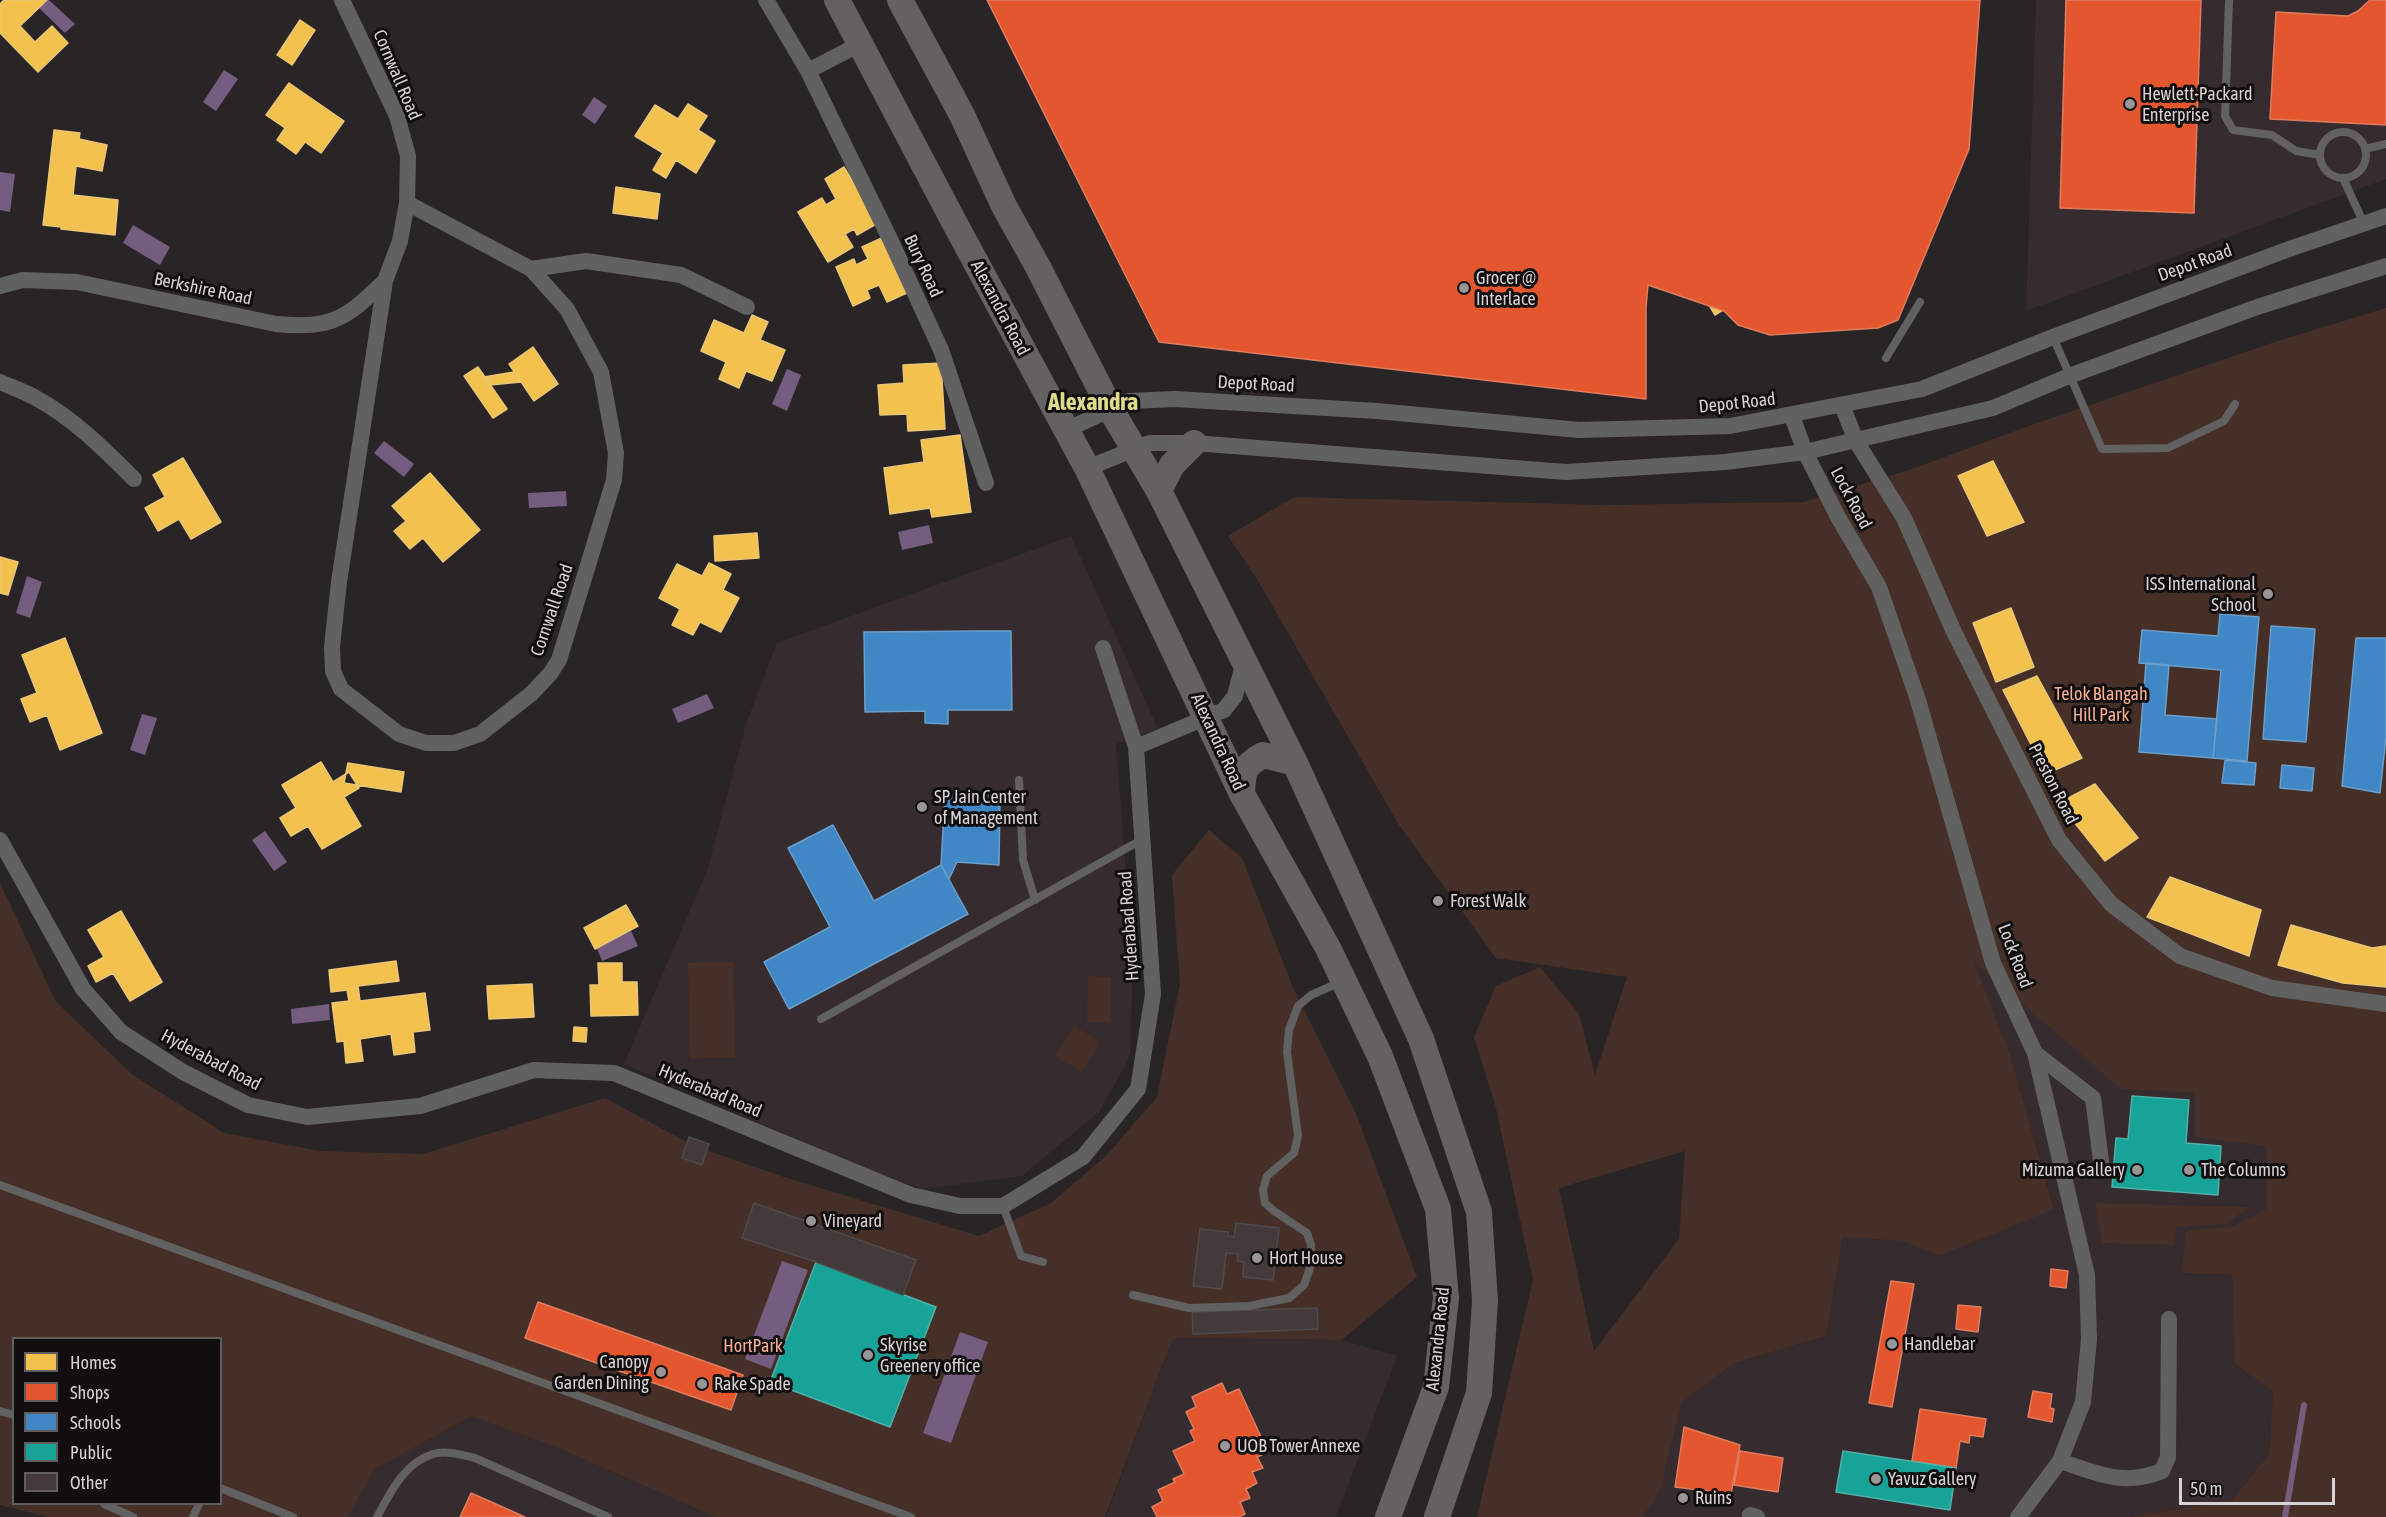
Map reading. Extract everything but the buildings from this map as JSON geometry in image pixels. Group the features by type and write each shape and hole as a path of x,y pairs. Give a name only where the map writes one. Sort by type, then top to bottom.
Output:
{"main road":[{"name":"Alexandra Road","path":"837,0 1087,468 1242,794 1328,948 1380,1056 1438,1209 1446,1298 1436,1387 1388,1517"},
{"path":"900,0 962,115 1004,206 1111,410 1159,491 1295,763 1421,1039 1479,1212 1485,1301 1479,1393 1437,1517"},
{"path":"1159,491 1172,465 1194,443"},
{"path":"1242,794 1243,774 1250,762 1263,755 1295,763"}],"street":[{"name":"Cornwall Road","path":"342,0 397,116 408,156 407,203 400,241 385,281 339,582 332,647 333,671 341,689 399,734 426,743 454,743 480,734 523,700 550,674 560,660 614,480 616,453 601,372 567,309 531,269 407,203"},
{"name":"Bury Road","path":"766,0 808,71 890,239 941,351 986,483"},
{"path":"808,71 860,44"},
{"name":"Depot Road","path":"1066,430 1129,401 1175,399 1377,411 1579,430 1730,426 1792,416 1922,389 2053,337 2292,248 2386,216"},
{"path":"531,269 586,261 681,275 747,307"},
{"path":"1087,468 1150,443 1194,443 1566,472 1725,462 1805,452 1993,408 2069,376 2260,306 2386,266"},
{"name":"Berkshire Road","path":"0,286 23,280 77,282 276,324 303,326 329,322 354,310 385,281"},
{"path":"0,382 34,397 64,417 105,450 134,480"},
{"name":"Preston Road","path":"1842,405 1856,441 1904,518 1954,632 2059,840 2111,904 2180,956 2272,988 2386,1004"},
{"name":"Lock Road","path":"1792,416 1805,452 1838,517 1880,587 1918,700 1993,963 2035,1053 2087,1275 2090,1339 2083,1402 2060,1461 2018,1517"},
{"name":"Hyderabad Road","path":"0,840 83,989 121,1032 183,1072 248,1105 307,1117 420,1106 534,1070 614,1073 911,1195 960,1206 1003,1206 1083,1157 1138,1089 1153,994 1136,747 1103,648"},
{"path":"1136,747 1224,710 1235,696 1244,661"},
{"path":"2035,1053 2093,1098 2102,1169"},
{"path":"2060,1461 2115,1479 2162,1471 2168,1457 2169,1319"}],"lane":[{"path":"2229,0 2225,116 2233,130 2272,135 2296,151 2320,155"},
{"path":"2340,133 2351,134 2360,140 2366,149 2366,159 2362,169 2353,176 2343,178 2334,177 2326,171 2321,164 2320,155 2323,144 2330,136 2340,133"},
{"path":"2366,149 2386,144"},
{"path":"2343,178 2364,224"},
{"path":"1886,358 1920,302"},
{"path":"2053,337 2102,449 2168,448 2224,420 2235,404"},
{"path":"1019,780 1023,860 1035,900"},
{"path":"821,1019 1143,839"},
{"path":"1132,1295 1189,1308 1250,1306 1289,1298 1304,1285 1311,1265 1311,1245 1307,1233 1265,1203 1263,1190 1266,1176 1294,1153 1298,1136 1287,1052 1289,1030 1298,1006 1311,995 1344,981"},
{"path":"0,1185 911,1517"},
{"path":"1003,1206 1021,1256 1043,1262"},
{"path":"377,1517 395,1483 414,1465 433,1454 453,1453 476,1458 609,1517"},
{"path":"222,1489 293,1517"},
{"path":"108,1505 133,1517"}],"shaded area":[{"path":"47,0 75,24 65,33 39,8"},
{"path":"2036,0 2386,0 2386,179 2026,311"},
{"path":"224,70 238,79 216,111 203,102"},
{"path":"594,97 607,106 595,124 582,115"},
{"path":"0,172 15,174 10,212 0,210"},
{"path":"133,225 170,247 160,265 123,243"},
{"path":"787,369 801,375 787,411 772,404"},
{"path":"384,441 414,464 404,477 374,453"},
{"path":"566,491 567,506 529,508 528,493"},
{"path":"929,525 933,543 902,550 898,532"},
{"name":"SP Jain Center of Management","path":"1071,536 1158,729 1116,744 1133,962 1130,1057 1099,1112 1022,1176 923,1189 860,1166 624,1064 707,871 746,724 777,643"},
{"path":"27,576 42,582 30,618 16,613"},
{"path":"707,694 714,708 678,723 672,709"},
{"path":"142,714 157,718 145,755 130,750"},
{"path":"265,831 287,862 274,871 252,840"},
{"path":"631,931 638,946 602,961 596,946"},
{"path":"1973,961 2121,1088 2195,1093 2196,1137 2267,1145 2268,1209 2230,1227 2186,1230 2182,1273 2232,1275 2235,1364 2273,1391 2269,1454 2232,1500 2129,1517 1643,1517 1661,1489 1682,1402 1735,1363 1826,1336 1843,1237 1901,1241 1940,1256 2054,1208 2010,1054"},
{"path":"329,1004 330,1020 292,1024 291,1009"},
{"path":"782,1261 808,1270 771,1369 745,1359"},
{"path":"960,1332 988,1342 951,1443 923,1433"},
{"path":"1173,1338 1342,1340 1397,1356 1336,1517 1106,1517"},
{"path":"471,1415 556,1447 715,1517 348,1517 375,1469"}],"green space":[{"name":"Telok Blangah Hill Park","path":"2386,308 2386,1517 2129,1517 2232,1500 2269,1454 2273,1391 2235,1364 2232,1275 2181,1273 2186,1230 2230,1227 2267,1209 2267,1146 2195,1137 2195,1093 2121,1089 1974,962 2010,1054 2054,1209 1940,1256 1901,1241 1843,1237 1826,1336 1735,1363 1682,1402 1661,1489 1643,1517 1477,1517 1533,1280 1495,1104 1474,1037 1496,986 1540,967 1579,1014 1595,1075 1627,977 1496,958 1399,825 1257,579 1228,536 1294,497 1605,505 1804,502 1912,469 2037,423 2281,340","holes":["1685,1151 1679,1239 1594,1351 1559,1188"]},
{"name":"HortPark","path":"1209,830 1242,858 1294,990 1356,1114 1417,1277 1342,1340 1173,1338 1105,1517 715,1517 556,1447 471,1416 375,1469 348,1517 48,1517 0,1505 0,883 56,1002 133,1075 224,1133 320,1151 423,1154 605,1098 694,1146 784,1177 979,1236 1051,1203 1107,1155 1157,1097 1180,984 1172,875"},
{"path":"733,962 735,1057 690,1059 688,963"},
{"path":"1088,976 1111,977 1110,1022 1087,1022"},
{"path":"1074,1026 1100,1042 1082,1072 1055,1056"},
{"path":"2095,1203 2250,1207 2225,1224 2176,1227 2175,1245 2102,1243"}],"waterway":[{"path":"2285,1517 2304,1405"}],"place":[{"name":"Hewlett-Packard Enterprise","path":"2130,104"},
{"name":"Grocer @ Interlace","path":"1464,288"},
{"name":"ISS International School","path":"2268,594"},
{"name":"SP Jain Center of Management","path":"922,807"},
{"name":"Forest Walk","path":"1438,901"},
{"name":"Mizuma Gallery","path":"2137,1170"},
{"name":"The Columns","path":"2189,1170"},
{"name":"Vineyard","path":"811,1221"},
{"name":"Hort House","path":"1257,1258"},
{"name":"Handlebar","path":"1892,1344"},
{"name":"Skyrise Greenery office","path":"868,1355"},
{"name":"Canopy Garden Dining","path":"661,1372"},
{"name":"Rake Spade","path":"702,1384"},
{"name":"UOB Tower Annexe","path":"1225,1446"},
{"name":"Yavuz Gallery","path":"1876,1479"},
{"name":"Ruins","path":"1683,1498"}],"district":[{"name":"Alexandra","path":"1093,402"}]}
